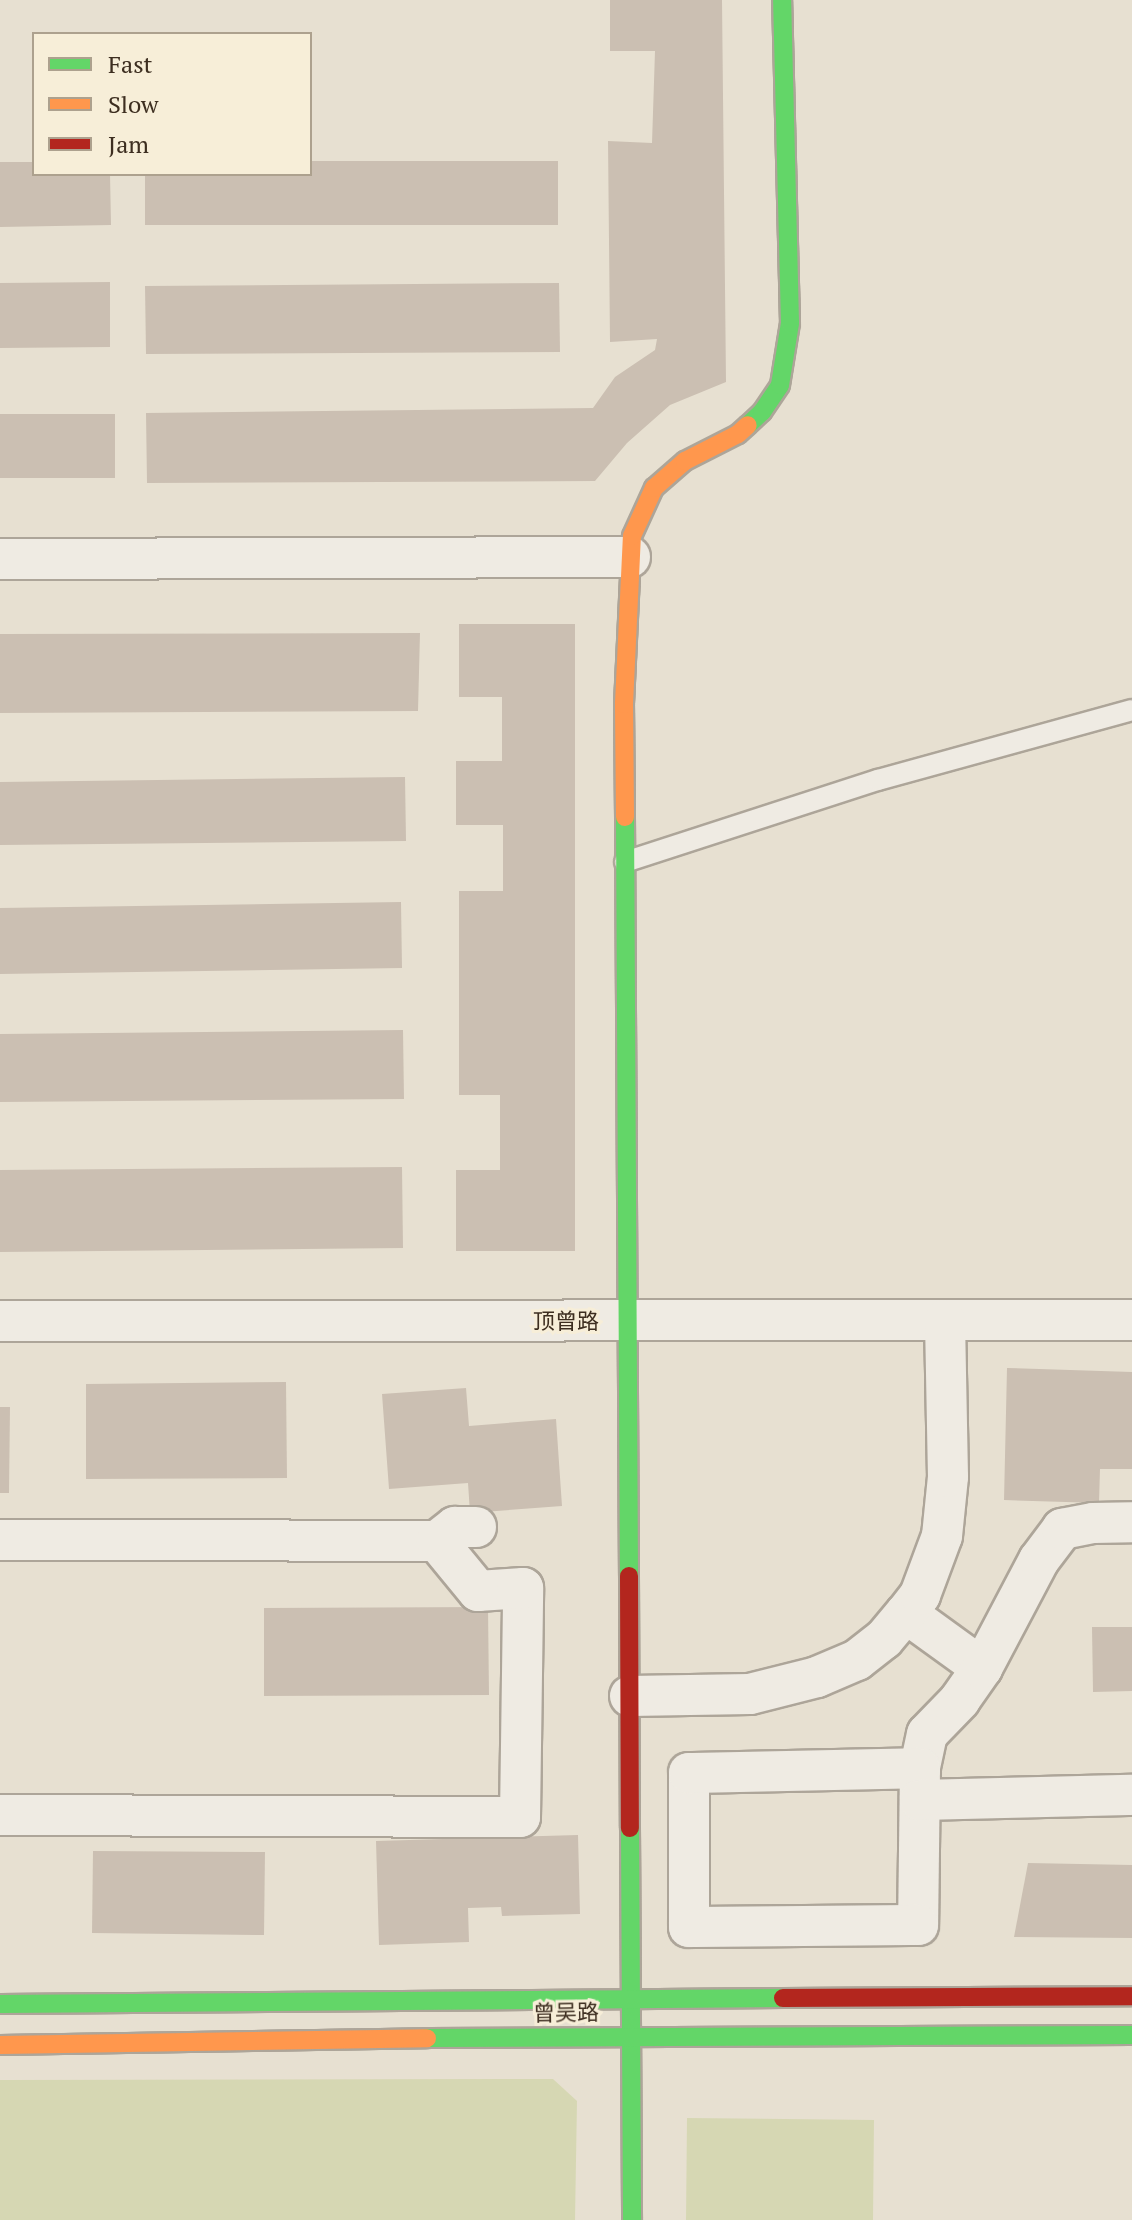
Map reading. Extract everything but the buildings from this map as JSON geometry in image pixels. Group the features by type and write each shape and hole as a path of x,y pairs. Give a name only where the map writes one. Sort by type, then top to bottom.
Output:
{"street":[{"path":"632,2220 624,704 630,557 632,536 654,488 685,461 738,434 762,412 780,385 790,323 782,0"},
{"path":"0,559 630,557"},
{"path":"630,1696 750,1694 817,1677 857,1660 884,1639 906,1613 920,1595 942,1536 948,1477 945,1320"},
{"name":"顶曾路","path":"0,1321 1132,1320"},
{"path":"1132,1522 1093,1523 1062,1529 1039,1560 982,1668 960,1700 927,1734 920,1784 918,1925 689,1927 689,1773 920,1784 1132,1795"},
{"path":"0,1540 437,1541 455,1527 476,1527"},
{"path":"0,1815 520,1817 523,1588 478,1591 437,1541"},
{"path":"906,1613 982,1668"},
{"name":"曾吴路","path":"0,2004 1132,1996"},
{"name":"曾吴路","path":"0,2045 631,2035 1132,2035"}],"lane":[{"path":"625,862 878,780 1132,710"}],"green space":[{"path":"553,2079 577,2101 575,2220 0,2220 0,2080"},
{"path":"687,2118 874,2120 873,2220 686,2220"}],"traffic: fast":[{"path":"748,425 762,412 780,385 790,323 782,0"},
{"path":"625,817 629,1576"},
{"path":"630,1828 632,2220"},
{"path":"0,2004 783,1998"},
{"path":"427,2038 1132,2035"}],"traffic: slow":[{"path":"625,817 624,704 632,536 654,488 685,461 738,434 748,425"},
{"path":"0,2045 427,2038"}],"traffic: jam":[{"path":"629,1576 630,1828"},
{"path":"783,1998 1132,1996"}]}
